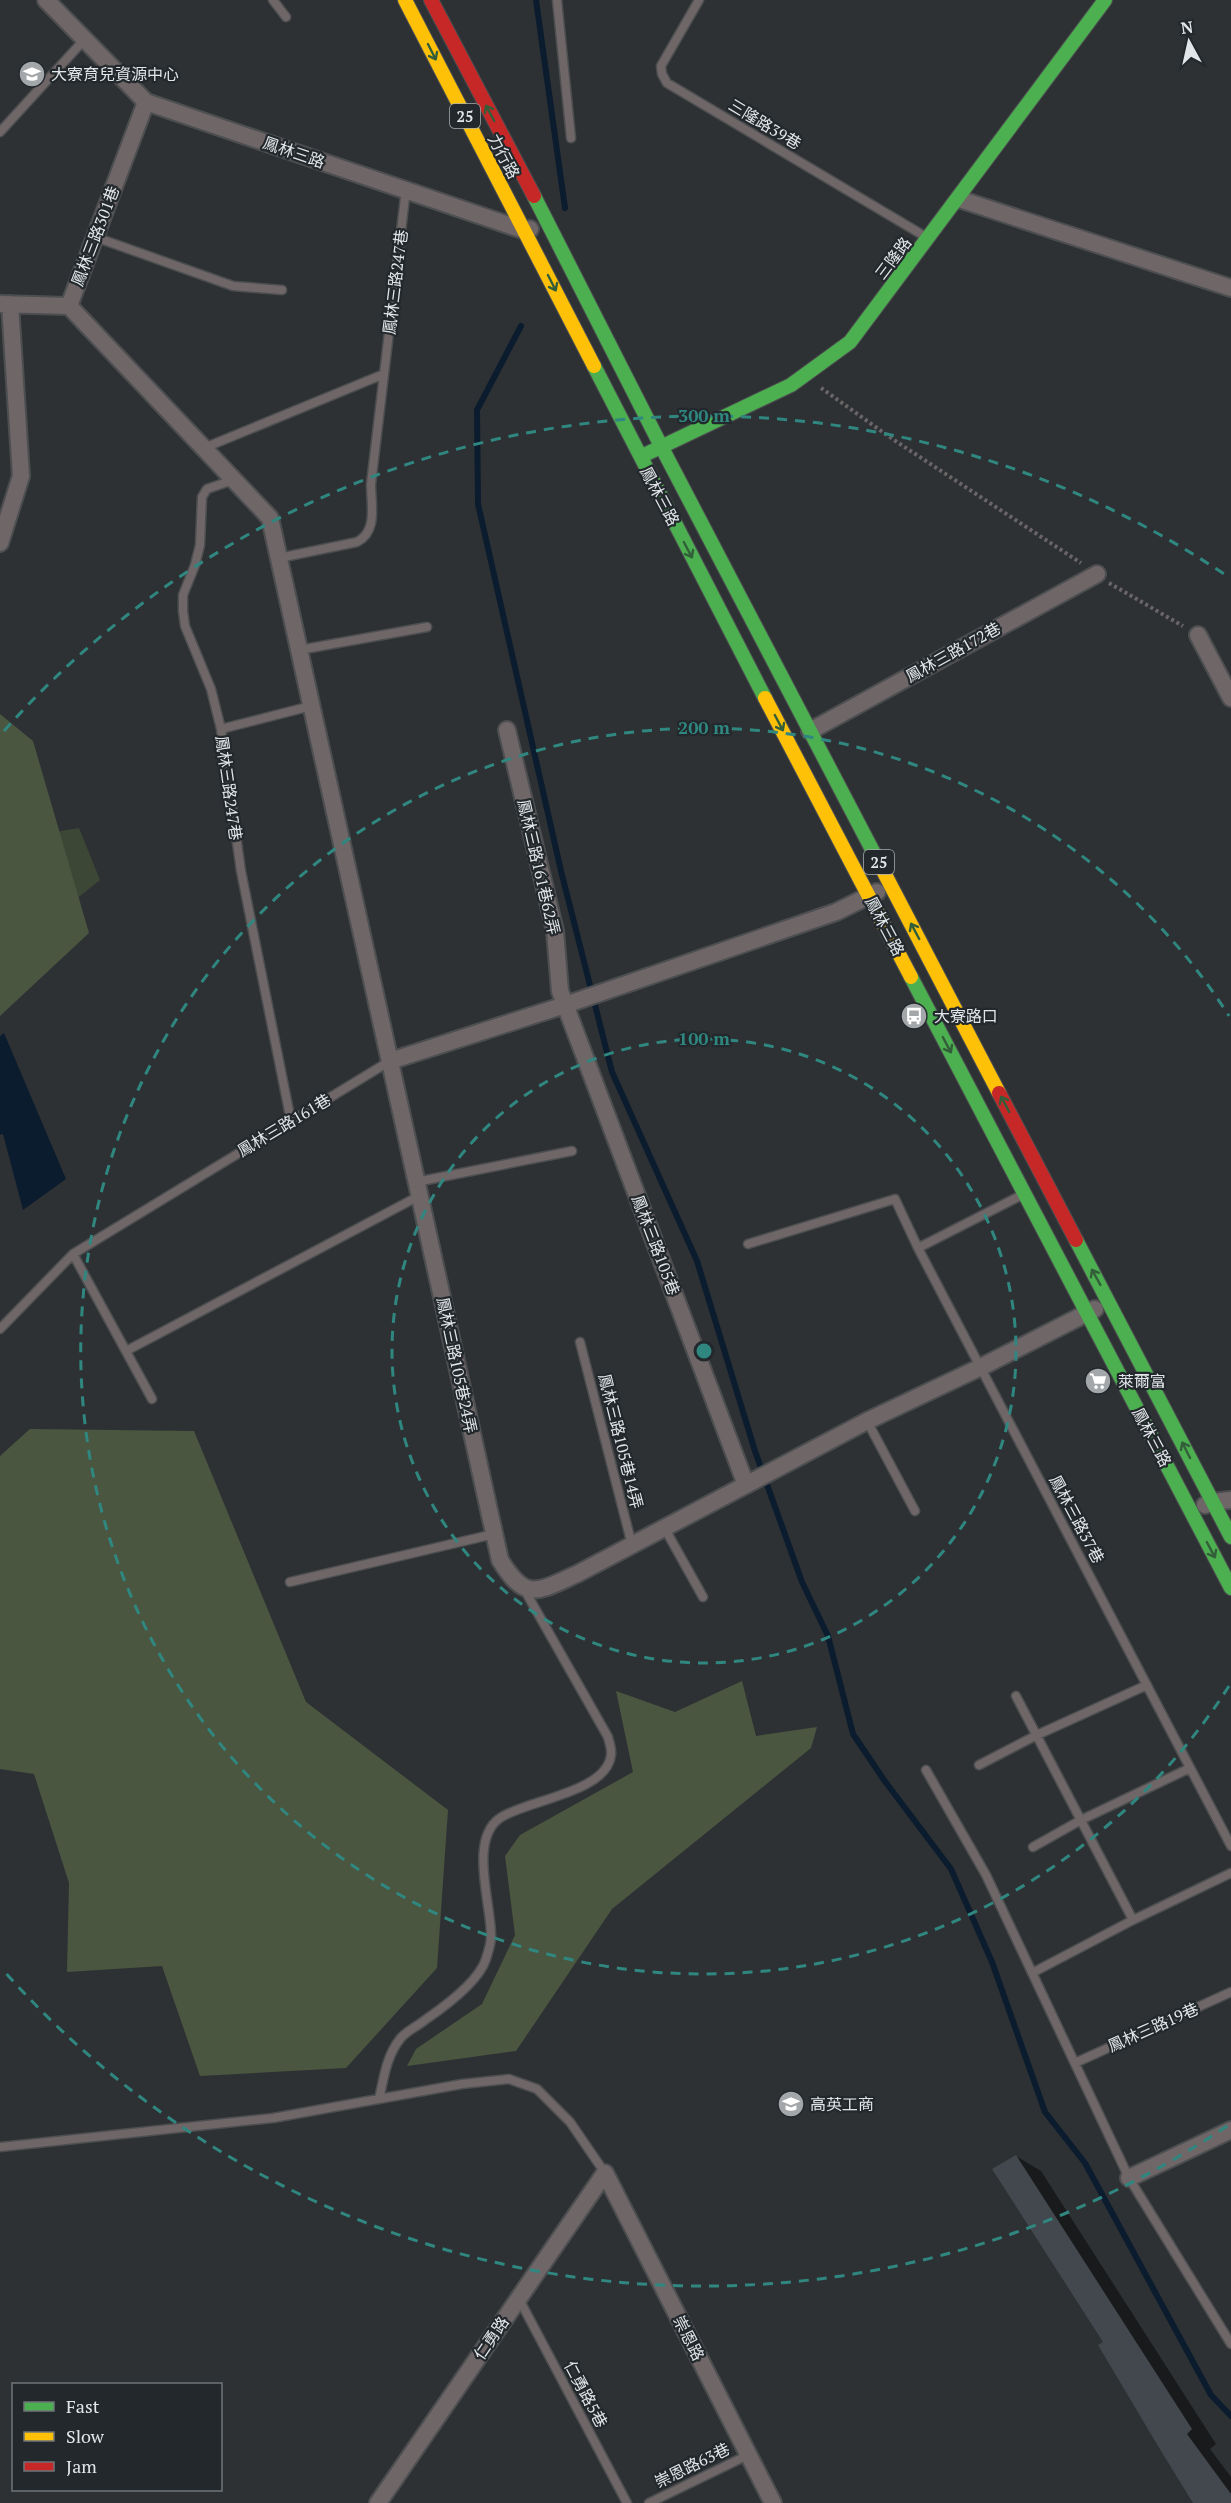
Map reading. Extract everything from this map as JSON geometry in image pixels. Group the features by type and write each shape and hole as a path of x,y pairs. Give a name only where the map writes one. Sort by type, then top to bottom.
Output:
{"main road":[{"name":"力行路","path":"405,0 526,231"},
{"name":"力行路","path":"431,0 547,220"},
{"name":"三隆路","path":"640,458 790,385 850,342 1105,0"},
{"name":"鳳林三路","path":"547,220 661,446 1231,1537"},
{"name":"鳳林三路","path":"526,231 640,458 1231,1588"}],"street":[{"name":"鳳林三路","path":"46,0 146,102 526,231"},
{"name":"鳳林三路301巷","path":"5,304 69,306 146,102"},
{"path":"958,199 1231,288"},
{"path":"526,231 547,220"},
{"path":"0,543 21,476 5,304"},
{"path":"69,306 270,518 418,1189"},
{"name":"鳳林三路172巷","path":"810,731 1097,574"},
{"path":"1198,635 1231,698"},
{"name":"鳳林三路161巷62弄","path":"507,730 555,931 560,991 570,1003"},
{"path":"390,1060 570,1003 836,912 892,886"},
{"name":"鳳林三路105巷","path":"570,1003 751,1483"},
{"name":"鳳林三路105巷24弄","path":"418,1189 500,1560 512,1580 524,1589"},
{"path":"524,1589 544,1589 632,1546 867,1421 981,1367 1109,1302"},
{"path":"1191,1511 1213,1502 1231,1500"},
{"path":"1129,2178 1231,2130"},
{"name":"仁勇路","path":"378,2503 605,2173"},
{"name":"崇恩路","path":"605,2173 773,2503"}],"lane":[{"path":"273,0 286,18"},
{"path":"557,0 571,138"},
{"name":"三隆路39巷","path":"699,0 661,66 667,83 929,239"},
{"path":"0,132 84,40"},
{"name":"鳳林三路247巷","path":"279,558 357,542 366,537 371,527 370,484 406,189"},
{"path":"95,237 233,286 282,290"},
{"path":"203,448 384,374"},
{"name":"鳳林三路247巷","path":"234,480 207,489 202,497 200,545 183,595 185,626 211,689 221,729 241,871 291,1121"},
{"path":"299,650 427,627"},
{"path":"221,729 312,706"},
{"name":"鳳林三路161巷","path":"0,1329 73,1254 390,1060"},
{"path":"126,1351 418,1189 572,1151"},
{"path":"918,1248 1025,1193"},
{"path":"748,1244 895,1199 918,1248 981,1367"},
{"path":"73,1254 152,1398"},
{"name":"鳳林三路105巷14弄","path":"580,1342 632,1546"},
{"name":"鳳林三路37巷","path":"981,1367 1231,1846"},
{"path":"867,1421 915,1511"},
{"path":"664,1529 703,1597"},
{"path":"290,1582 494,1534"},
{"path":"379,2099 387,2062 400,2038 426,2020 470,1983 485,1962 491,1937 484,1855 487,1833 499,1818 575,1789 596,1778 605,1769 611,1755 608,1737 524,1589"},
{"path":"979,1765 1037,1735 1147,1684"},
{"path":"1016,1696 1133,1920"},
{"path":"1033,1847 1081,1820 1190,1768"},
{"path":"926,1770 986,1875 1129,2178 1231,2344"},
{"path":"1032,1973 1133,1920 1231,1873"},
{"name":"鳳林三路19巷","path":"1075,2063 1231,1992"},
{"path":"0,2147 273,2118 509,2079 537,2089 570,2122 605,2173"},
{"name":"仁勇路5巷","path":"518,2298 627,2503"},
{"name":"崇恩路63巷","path":"649,2503 748,2455"}],"path":[{"path":"803,376 894,440 1120,591 1198,635"}],"green space":[{"path":"0,714 33,741 89,933 0,1016"},
{"path":"79,828 100,880 0,960 0,841"},
{"path":"30,1429 194,1431 306,1702 448,1810 437,1968 346,2068 200,2076 162,1966 67,1972 69,1883 34,1774 0,1769 0,1456"},
{"path":"742,1681 756,1736 817,1727 811,1748 612,1909 516,2051 407,2066 416,2049 482,2004 515,1935 505,1856 520,1835 633,1772 616,1691 675,1712"}],"water":[{"path":"4,1033 66,1179 23,1210 3,1134 0,1135 0,1036"}],"building":[{"path":"1016,2155 1192,2429 1187,2434 1231,2494 1231,2503 1193,2503 1098,2345 1103,2342 992,2169"}],"waterway":[{"path":"536,0 565,208"},
{"path":"521,326 477,410 478,504 561,871 612,1072 697,1261 755,1451 802,1582 828,1636 853,1734 884,1780 951,1869 992,1962 1045,2112 1085,2163 1211,2395 1231,2416"}],"traffic: fast":[{"path":"644,455 791,385 850,342 1105,0"},
{"path":"534,196 661,446 878,861"},
{"path":"594,366 765,698"},
{"path":"911,977 1231,1588"},
{"path":"1076,1240 1231,1537"}],"traffic: slow":[{"path":"405,0 594,366"},
{"path":"765,698 911,977"},
{"path":"878,861 999,1093"}],"traffic: jam":[{"path":"431,0 534,196"},
{"path":"999,1093 1076,1240"}],"place":[{"name":"大寮育兒資源中心","path":"32,74"},
{"name":"大寮路口","path":"914,1016"},
{"name":"萊爾富","path":"1098,1381"},
{"name":"高英工商","path":"791,2104"}]}
